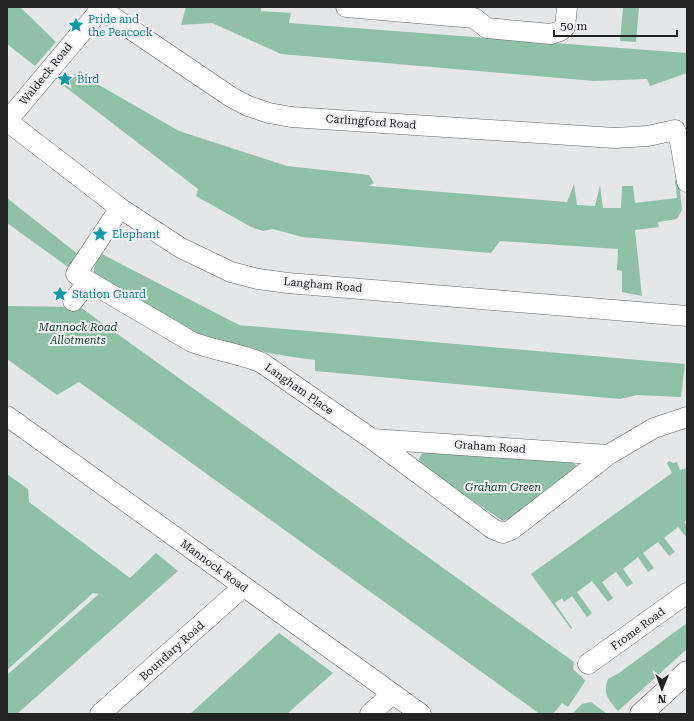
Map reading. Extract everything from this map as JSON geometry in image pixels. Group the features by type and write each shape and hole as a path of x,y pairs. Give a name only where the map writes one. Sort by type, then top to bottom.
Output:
{"main road":[{"path":"643,712 687,672"}],"street":[{"path":"346,7 474,18 487,28 551,34 560,31 565,27 567,7"},
{"name":"Waldeck Road","path":"7,121 106,10"},
{"name":"Carlingford Road","path":"106,10 220,90 248,106 269,113 291,117 615,138 648,136 675,130 680,141 687,182"},
{"name":"Langham Road","path":"7,121 120,208 181,248 231,272 258,279 687,316"},
{"name":"Langham Place","path":"120,208 76,274 192,342 204,347 247,356 262,362 372,439 493,529 503,533 510,530 608,455"},
{"path":"73,301 88,282"},
{"name":"Mannock Road","path":"7,416 421,714"},
{"path":"608,455 654,428 687,417"},
{"name":"Graham Road","path":"372,439 608,455"},
{"name":"Boundary Road","path":"100,714 244,587"},
{"name":"Frome Road","path":"588,664 687,593"},
{"path":"370,714 392,694"}],"green space":[{"path":"7,7 20,7 56,42 35,66 7,44"},
{"path":"186,7 261,7 261,11 291,13 289,23 687,53 687,73 650,86 647,79 594,81 281,54 212,23 181,25"},
{"path":"623,7 639,7 636,42 620,41"},
{"path":"80,71 92,81 179,131 287,166 369,175 374,183 369,186 567,202 574,184 577,205 595,206 600,185 603,208 621,208 622,186 633,186 635,203 677,198 675,180 679,179 682,210 677,219 658,222 659,227 635,230 642,296 622,292 622,271 617,270 618,249 500,241 491,253 302,237 273,229 263,231 251,227 196,196 198,189 60,83"},
{"path":"7,198 79,255 68,267 7,223"},
{"path":"98,252 239,325 685,364 681,397 637,395 620,399 315,371 315,360 258,351 220,341 166,320 93,275"},
{"name":"Mannock Road Allotments","path":"7,306 80,307 574,662 573,669 585,680 568,707 562,703 553,714 540,714 79,382 57,395 7,359"},
{"name":"Graham Green","path":"423,452 571,462 576,465 577,469 510,519 503,521 420,465 419,459"},
{"path":"669,461 673,463 677,462 680,470 687,468 687,520 684,522 687,526 687,538 678,527 664,538 675,552 669,556 658,542 643,553 654,568 648,572 638,557 623,569 633,583 627,587 616,572 602,582 613,598 608,602 592,581 577,592 592,613 587,617 572,596 564,602 562,598 555,603 572,628 571,629 531,574 672,473 667,463"},
{"path":"7,474 28,489 29,502 130,578 156,553 178,571 17,714 7,714 7,675 99,594 93,593 7,670"},
{"path":"687,623 687,649 618,711 609,700 606,693 606,684 608,679 619,673"},
{"path":"279,633 333,673 287,714 190,714"},
{"path":"591,702 607,714 572,714 582,704"}],"place":[{"name":"Pride and the Peacock","path":"76,25"},
{"name":"Bird","path":"65,79"},
{"name":"Elephant","path":"100,234"},
{"name":"Station Guard","path":"60,294"}]}
